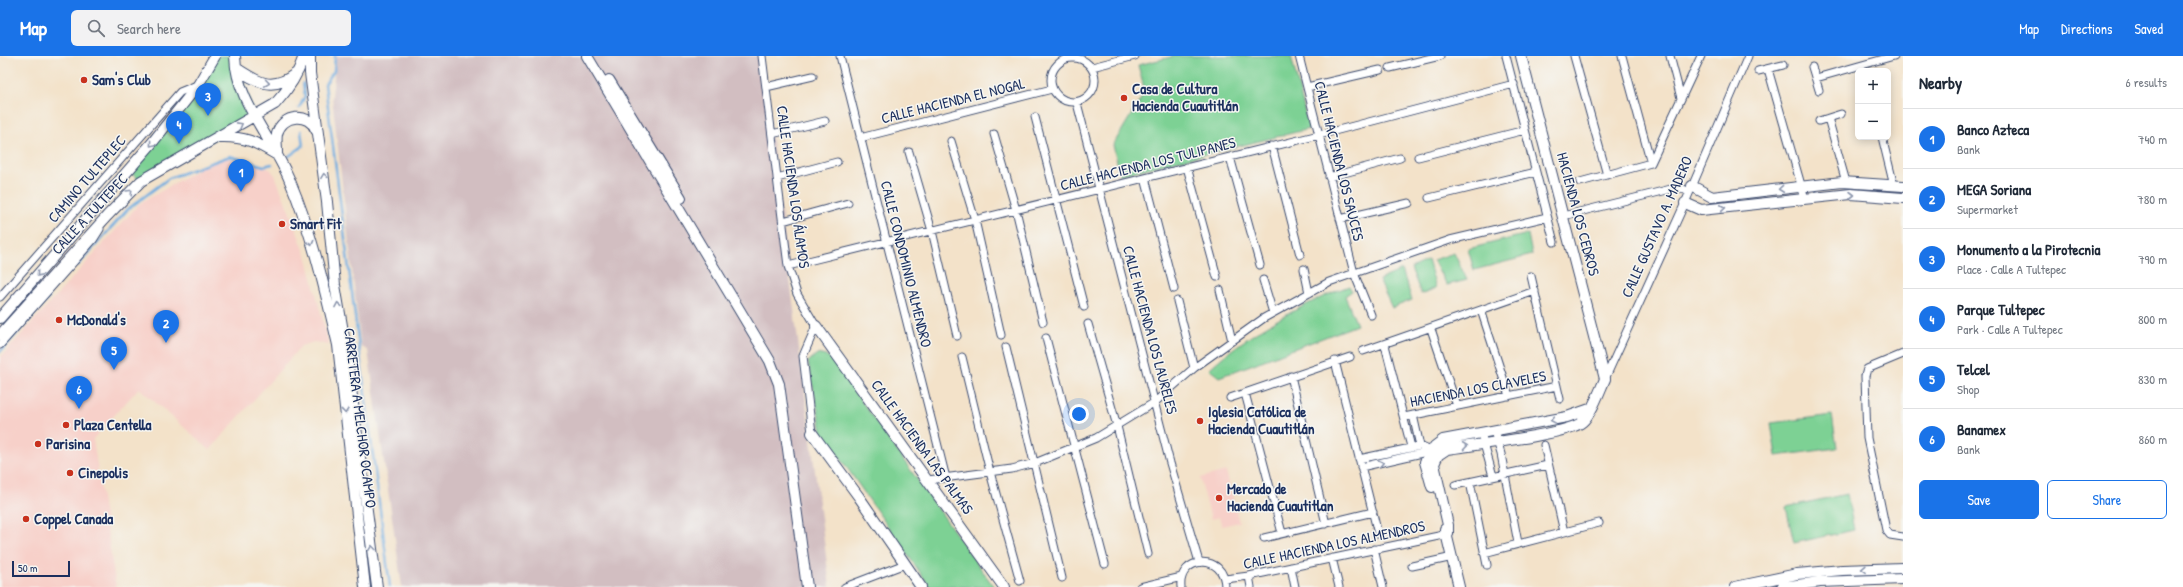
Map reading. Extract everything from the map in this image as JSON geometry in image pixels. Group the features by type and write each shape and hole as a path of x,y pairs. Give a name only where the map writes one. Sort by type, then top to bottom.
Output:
{"main road":[{"name":"CALLE A TULTEPEC","path":"0,318 152,143 198,85 215,56"},
{"name":"CARRETERA A MELCHOR OCAMPO","path":"235,56 236,68 242,93 290,180 307,227 338,345 365,587"},
{"name":"CALLE A TULTEPEC","path":"0,335 141,181 275,104 285,93 299,71 304,56"},
{"name":"CARRETERA A MELCHOR OCAMPO","path":"310,56 310,73 319,137 335,285 345,344 376,587"},
{"path":"587,56 770,361 779,384 807,587"},
{"path":"594,56 650,145 775,359 784,383 812,587"},
{"name":"HACIENDA LOS CEDROS","path":"1521,56 1605,379"},
{"path":"236,68 256,81 271,84 284,82 299,71"},
{"path":"217,137 237,136 249,140 277,155 277,134 282,125 292,118 307,118 314,124 319,137"},
{"path":"1690,189 1712,197 1846,182 1899,186"},
{"path":"1685,203 1701,210 1851,194 1903,198"},
{"name":"CALLE HACIENDA LAS PALMAS","path":"816,326 1004,587"},
{"name":"CALLE GUSTAVO A. MADERO","path":"1434,453 1448,449 1549,433 1577,425 1583,422 1605,379"},
{"path":"1459,587 1448,534 1448,525 1434,464 1434,453 1443,440 1567,417 1590,409"},
{"path":"812,433 921,587"},
{"path":"1734,587 1797,574 1842,570 1903,568"},
{"path":"1782,587 1870,584 1903,579"}],"street":[{"name":"CALLE HACIENDA LOS ÁLAMOS","path":"762,56 788,266 797,294 816,326"},
{"name":"CALLE CONDOMINIO ALMENDRO","path":"840,56 946,478"},
{"path":"1092,67 1135,56"},
{"name":"CALLE HACIENDA LOS SAUCES","path":"1299,56 1354,273 1371,315"},
{"path":"1390,68 1440,56"},
{"path":"1506,56 1554,242"},
{"path":"1574,56 1607,175"},
{"path":"1622,56 1651,163"},
{"path":"1670,56 1681,98"},
{"path":"1580,182 1651,163 1701,56"},
{"name":"CALLE GUSTAVO A. MADERO","path":"1605,379 1685,203 1748,56"},
{"path":"1816,78 1894,56"},
{"path":"1070,57 1082,60 1092,67 1095,75 1094,88 1086,99 1077,102 1067,102 1058,97 1052,88 1051,81 1056,66 1070,57"},
{"path":"1758,71 1783,65"},
{"path":"1812,67 1819,90"},
{"path":"1768,69 1805,199"},
{"path":"1307,87 1380,70"},
{"path":"766,87 813,76"},
{"name":"CALLE HACIENDA LOS TULIPANES","path":"788,266 1319,135 1514,84"},
{"name":"CAMINO TULTEPLEC","path":"0,297 180,92 198,85"},
{"name":"CALLE HACIENDA EL NOGAL","path":"860,138 1052,88"},
{"name":"CALLE HACIENDA LOS LAURELES","path":"1077,102 1155,402 1199,562"},
{"path":"1819,121 1841,114"},
{"path":"1035,117 1084,307"},
{"path":"1828,118 1846,182"},
{"path":"772,134 825,121"},
{"path":"1418,157 1525,130"},
{"path":"994,134 1016,210 1043,322"},
{"path":"950,140 975,220 1001,335"},
{"path":"1883,140 1899,186"},
{"path":"1272,146 1300,255"},
{"path":"909,152 932,231 957,336"},
{"path":"1230,157 1260,265"},
{"path":"1329,177 1400,158"},
{"path":"777,178 837,162"},
{"path":"1187,167 1217,277"},
{"path":"1429,198 1536,172"},
{"path":"1145,178 1174,289"},
{"path":"1562,216 1679,186 1690,189"},
{"path":"783,221 848,203"},
{"path":"1340,219 1409,203"},
{"path":"0,345 93,240 112,211"},
{"path":"928,480 990,472 1035,463 1074,447 1117,426 1155,402 1194,368 1232,341 1273,313 1329,282 1450,240 1547,217"},
{"path":"1304,269 1309,293"},
{"path":"1531,276 1560,399"},
{"path":"1263,280 1273,313"},
{"path":"1220,290 1232,341"},
{"path":"1364,351 1535,291"},
{"path":"1177,301 1194,368"},
{"path":"1481,310 1510,396"},
{"path":"1088,324 1117,426 1148,554"},
{"path":"812,433 803,356 816,326"},
{"path":"1431,328 1457,406"},
{"path":"1046,338 1105,564"},
{"path":"1385,344 1411,447"},
{"path":"1006,346 1062,578"},
{"path":"1903,354 1872,366 1867,369 1865,376 1867,438 1886,530 1890,535 1903,537"},
{"path":"962,357 990,472 1020,581"},
{"path":"1230,398 1350,357"},
{"path":"1335,361 1378,534"},
{"path":"1292,376 1326,524"},
{"name":"HACIENDA LOS CLAVELES","path":"1404,417 1557,386"},
{"path":"1245,392 1282,533"},
{"path":"1413,415 1420,446"},
{"path":"1494,431 1498,441 1505,473 1518,543"},
{"path":"1481,433 1493,476"},
{"path":"1544,445 1564,532"},
{"path":"1359,458 1420,446 1434,453"},
{"path":"1361,467 1400,458 1434,453"},
{"path":"1455,485 1505,473 1548,465"},
{"path":"1470,482 1487,565"},
{"path":"1264,538 1372,512"},
{"path":"1484,553 1599,523"},
{"name":"CALLE HACIENDA LOS ALMENDROS","path":"1225,583 1249,576 1448,534"},
{"path":"1374,549 1383,587"},
{"path":"1412,566 1453,557"},
{"path":"1332,558 1339,587"},
{"path":"1181,587 1182,577 1189,567 1199,562 1213,564 1222,573 1225,583"},
{"path":"845,587 905,564"},
{"path":"1291,567 1296,587"},
{"path":"1249,576 1251,587"},
{"path":"1140,587 1182,577"}],"shaded area":[{"path":"336,56 761,56 830,587 402,587 368,351 361,346 332,97"},
{"path":"228,158 270,169 275,175 306,255 329,345 314,342 301,346 210,450 139,388 93,439 116,587 0,587 0,358 139,204 204,166"},
{"name":"Mercado de Hacienda Cuautitlan","path":"1226,471 1239,522 1222,526 1219,517 1211,519 1200,478"}],"green space":[{"path":"217,56 235,56 255,116 141,181 128,171"},
{"path":"1175,56 1291,56 1309,129 1120,175 1113,145 1145,92 1138,65"},
{"path":"1528,234 1532,255 1474,270 1468,249"},
{"path":"1454,253 1467,280 1447,285 1433,260"},
{"path":"1428,260 1436,288 1421,294 1411,268"},
{"path":"1402,270 1412,300 1392,308 1379,280"},
{"path":"1349,286 1352,291 1345,296 1357,325 1219,377 1209,369 1240,344 1275,321 1331,293"},
{"path":"817,354 830,357 994,587 930,587 822,432 808,362"},
{"path":"1832,415 1837,448 1776,456 1771,423"},
{"path":"1847,494 1854,530 1794,543 1786,507"}],"waterway":[{"path":"335,56 334,71 325,84 390,587"},
{"path":"299,108 305,96 303,83"},
{"path":"289,156 303,146 301,131"},
{"path":"78,265 128,209 169,178 230,156 264,166 272,164"},
{"path":"0,352 49,297"}],"place":[{"name":"Sam's Club","path":"84,80"},
{"name":"Casa de Cultura Hacienda Cuautitlán","path":"1124,98"},
{"name":"Monumento a la Pirotecnia","path":"208,116"},
{"name":"Parque Tultepec","path":"179,144"},
{"name":"Banco Azteca","path":"241,192"},
{"name":"Smart Fit","path":"282,224"},
{"name":"McDonald's","path":"59,320"},
{"name":"MEGA Soriana","path":"166,343"},
{"name":"Telcel","path":"114,370"},
{"name":"Banamex","path":"79,409"},
{"name":"Iglesia Católica de Hacienda Cuautitlán","path":"1200,421"},
{"name":"Plaza Centella","path":"66,425"},
{"name":"Parisina","path":"38,444"},
{"name":"Cinepolis","path":"70,473"},
{"name":"Mercado de Hacienda Cuautitlan","path":"1219,498"},
{"name":"Coppel Canada","path":"26,519"}]}
